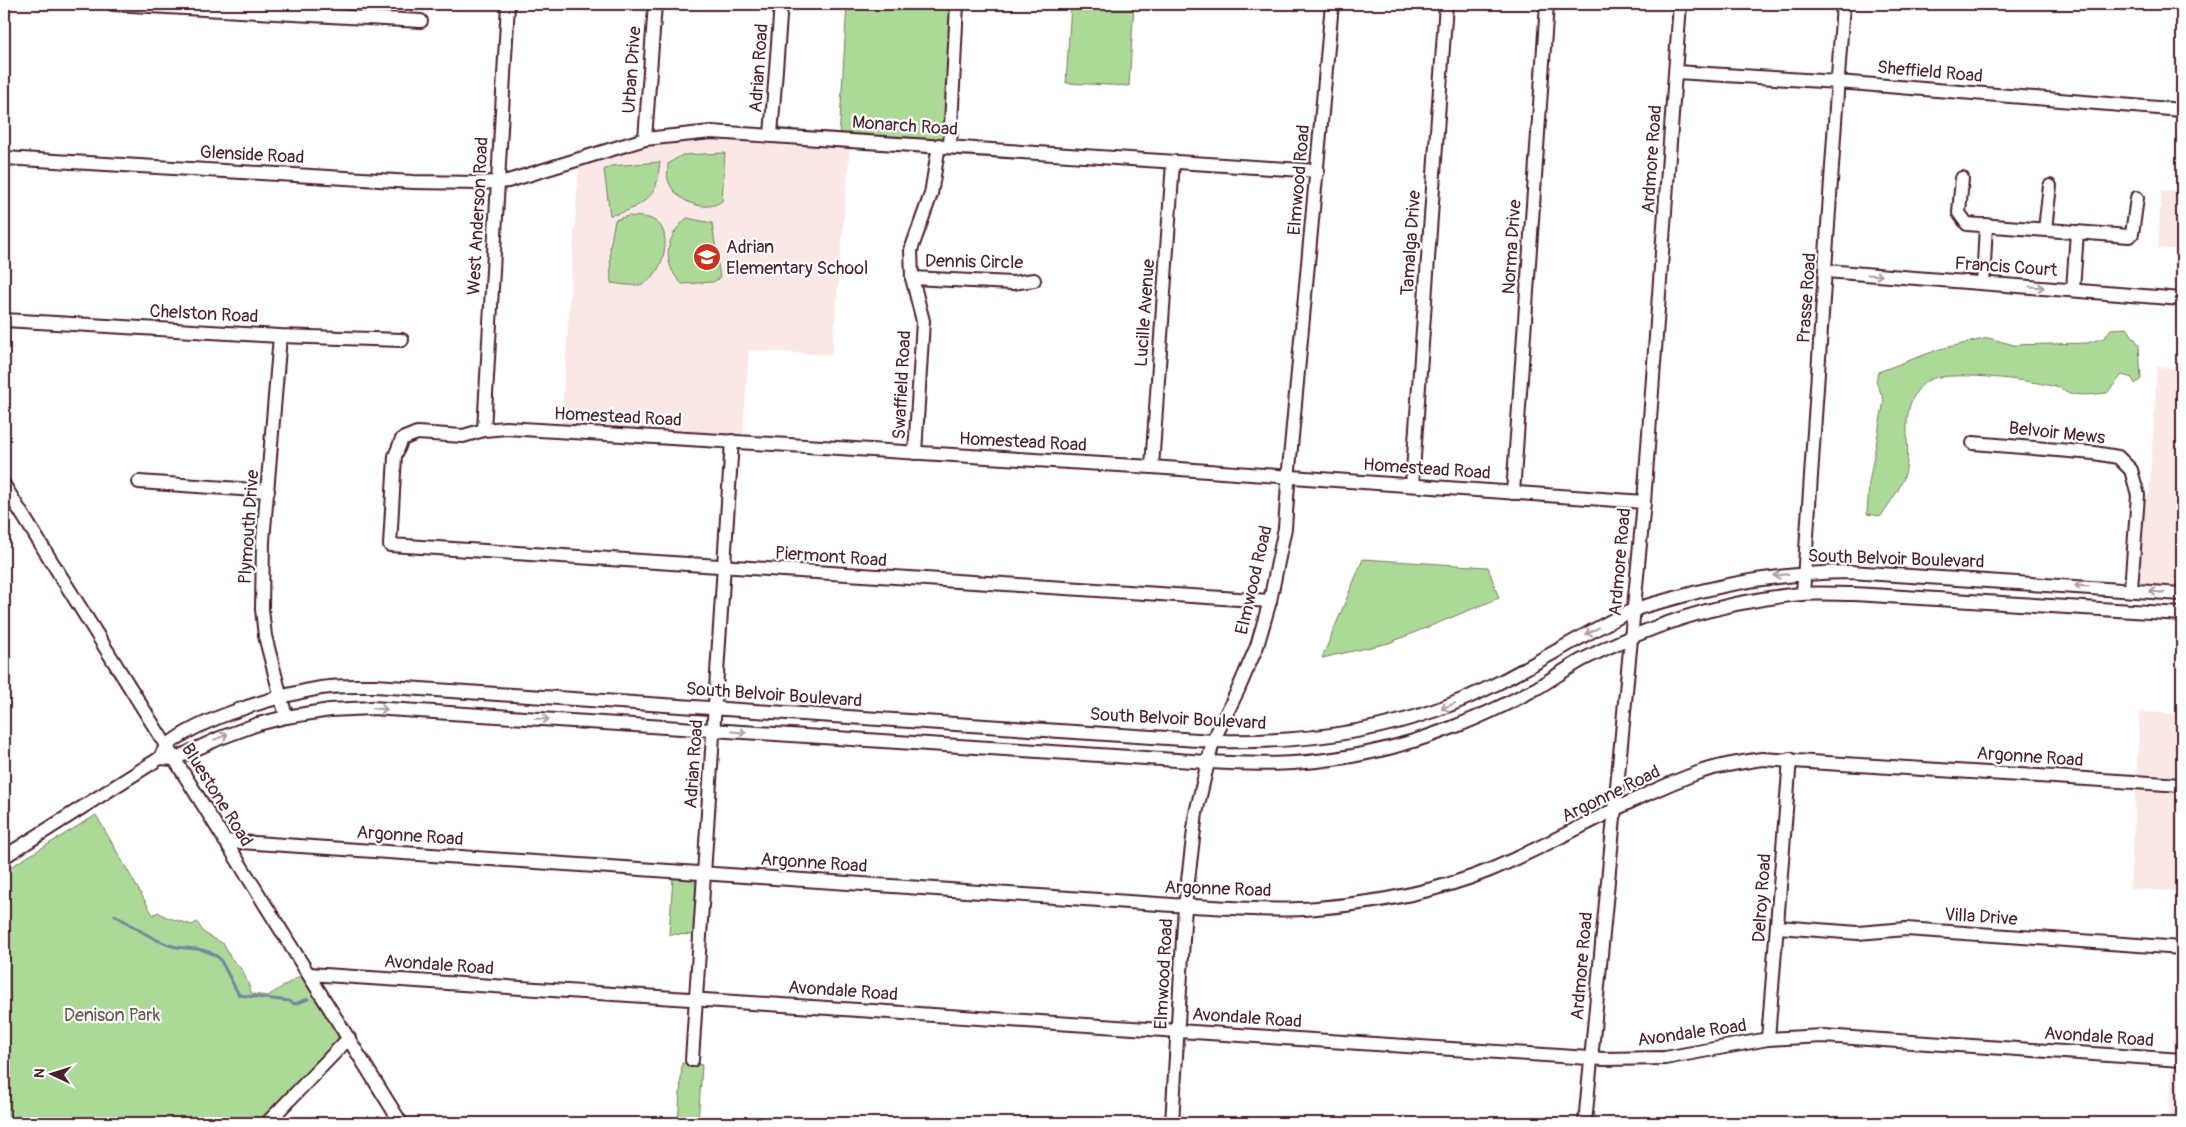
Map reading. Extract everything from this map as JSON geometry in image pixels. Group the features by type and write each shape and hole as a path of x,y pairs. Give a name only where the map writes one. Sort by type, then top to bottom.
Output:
{"street":[{"path":"113,4 421,21"},
{"name":"West Anderson Road","path":"484,430 508,4"},
{"name":"Urban Drive","path":"645,139 654,4"},
{"name":"Adrian Road","path":"771,135 781,4"},
{"name":"Swaffield Road","path":"916,453 923,321 912,278 911,250 932,194 944,146 957,4"},
{"name":"Elmwood Road","path":"1172,1123 1186,906 1194,821 1213,741 1253,655 1270,601 1285,528 1332,4"},
{"name":"Tamalga Drive","path":"1412,485 1446,4"},
{"name":"Norma Drive","path":"1512,493 1546,4"},
{"name":"Ardmore Road","path":"1585,1123 1644,502 1680,4"},
{"name":"Prasse Road","path":"1803,594 1843,4"},
{"name":"Sheffield Road","path":"1676,72 1838,82 2182,110"},
{"name":"Monarch Road","path":"497,182 519,178 645,139 711,132 1318,171"},
{"name":"Glenside Road","path":"4,158 414,182 497,182"},
{"name":"Lucille Avenue","path":"1152,468 1173,162"},
{"path":"1962,178 1959,213 1961,218 1968,224 2129,236 2132,234 2137,198"},
{"path":"2045,229 2050,186"},
{"path":"1983,283 1986,225"},
{"path":"2073,290 2078,232"},
{"name":"Francis Court","path":"1826,271 2182,299"},
{"name":"Dennis Circle","path":"912,278 1012,283 1034,280"},
{"name":"Chelston Road","path":"4,320 280,336 402,340"},
{"name":"Plymouth Drive","path":"280,336 262,573 262,609 266,636 286,717"},
{"name":"Homestead Road","path":"390,545 396,456 402,439 417,433 463,436 484,430 506,428 1152,468 1644,502"},
{"name":"Adrian Road","path":"692,1060 732,441"},
{"name":"Belvoir Mews","path":"1973,443 2068,451 2118,458 2131,470 2138,495 2131,589"},
{"path":"139,482 268,491"},
{"name":"Bluestone Road","path":"4,485 350,1038 401,1123"},
{"name":"Piermont Road","path":"390,545 1270,601"},
{"name":"South Belvoir Boulevard","path":"166,746 219,718 280,697 324,688 375,686 1213,741 1298,741 1407,720 1472,696 1634,610 1747,580 1804,572 1850,572 2131,589 2182,594"},
{"name":"South Belvoir Boulevard","path":"160,758 174,759 220,738 258,724 286,717 330,710 372,708 1207,762 1294,764 1329,760 1398,745 1450,729 1537,687 1582,660 1630,638 1689,616 1747,602 1803,594 1906,596 2182,614"},
{"path":"4,857 160,758 166,746"},
{"name":"Argonne Road","path":"225,841 1186,906 1316,908 1378,901 1429,889 1488,871 1542,847 1666,786 1704,771 1762,759 1790,759 2182,785"},
{"name":"Delroy Road","path":"1768,1039 1790,759"},
{"name":"Villa Drive","path":"1778,927 1858,933 1906,929 2182,948"},
{"name":"Avondale Road","path":"309,974 1620,1060 1665,1058 1768,1039 1824,1036 2182,1060"},
{"path":"268,1123 350,1038"}],"shaded area":[{"name":"Adrian Elementary School","path":"696,139 850,147 832,355 749,350 743,434 716,435 561,426 579,164 638,147"},
{"path":"2161,190 2182,191 2182,250 2158,248"},
{"path":"2157,367 2182,369 2182,594 2131,589 2138,495 2149,496"},
{"path":"2140,712 2182,714 2182,891 2130,889"},
{"path":"2182,896 2182,1123 2160,1123 2160,1120 2169,1120"}],"green space":[{"path":"847,4 957,4 950,146 839,139"},
{"path":"1071,4 1134,4 1129,86 1066,83"},
{"path":"725,153 722,201 715,205 699,206 676,194 671,187 668,177 668,164 682,155"},
{"path":"660,162 656,186 653,192 643,202 630,210 610,215 604,170 611,166"},
{"path":"628,216 652,219 661,227 664,236 665,246 659,267 647,282 639,285 611,283 610,247 615,220"},
{"path":"687,218 712,223 720,278 713,282 682,284 671,268 668,250 670,242 674,233"},
{"path":"2127,328 2139,345 2141,379 2135,384 2132,378 2122,375 2107,393 2077,395 2045,384 1993,377 1956,376 1927,381 1913,397 1908,412 1907,462 1901,484 1881,516 1867,514 1869,483 1884,400 1876,382 1878,372 1940,349 1988,338 2014,345 2087,343 2104,338 2111,329"},
{"path":"1363,559 1488,567 1499,598 1389,643 1322,658"},
{"name":"Denison Park","path":"96,815 153,915 158,912 166,917 192,925 197,922 204,933 224,944 230,957 243,971 252,994 268,996 301,975 336,1030 338,1038 333,1048 260,1123 4,1123 4,871"},
{"path":"673,877 692,879 697,885 695,935 669,934"},
{"path":"682,1063 702,1065 698,1123 678,1123"}],"waterway":[{"path":"115,915 169,945 202,950 214,955 220,959 239,995 289,1001 295,1004 308,999"}],"place":[{"name":"Adrian Elementary School","path":"707,257"}]}
